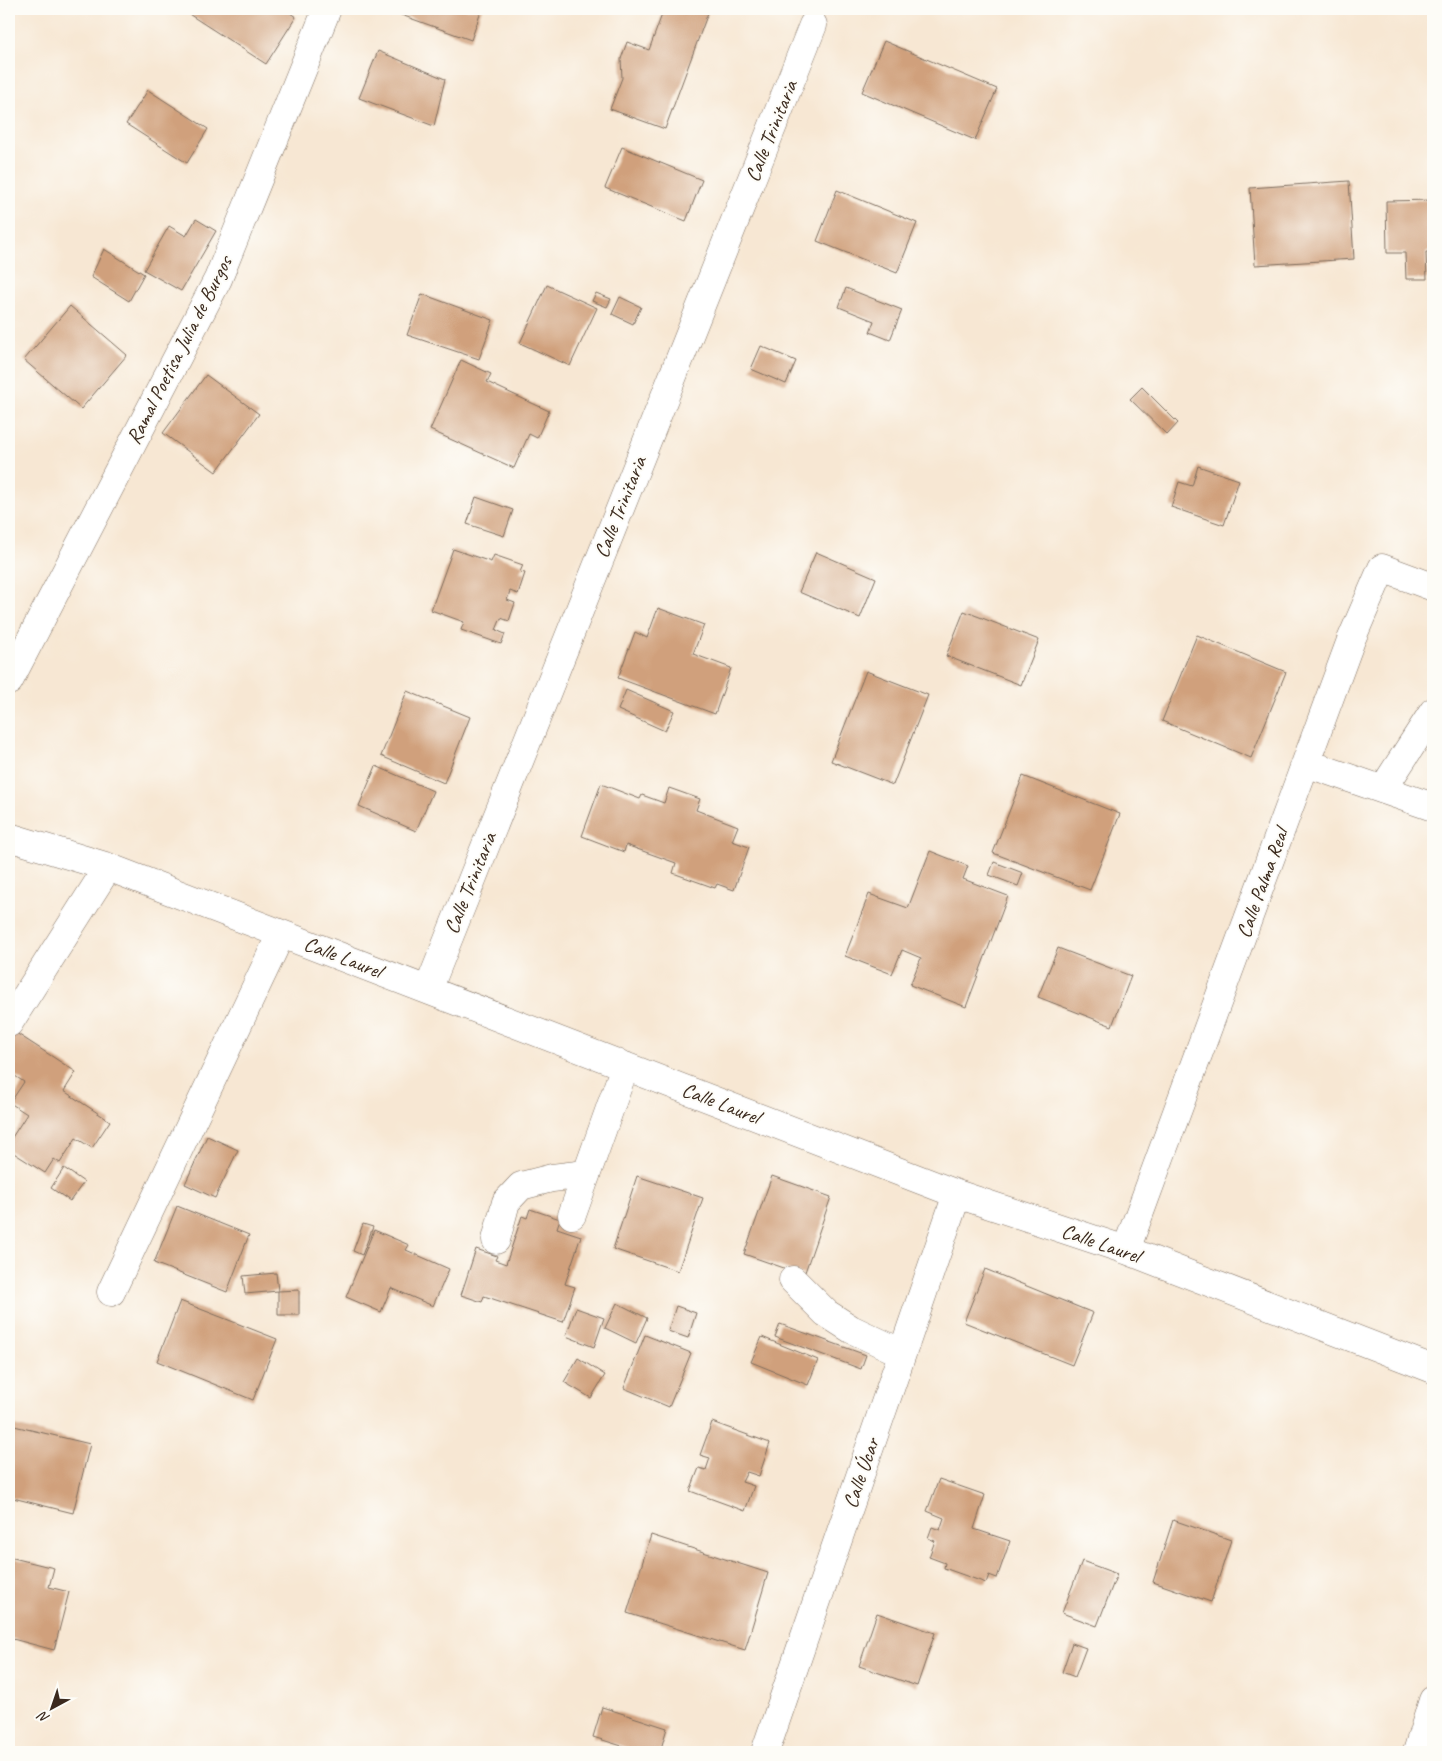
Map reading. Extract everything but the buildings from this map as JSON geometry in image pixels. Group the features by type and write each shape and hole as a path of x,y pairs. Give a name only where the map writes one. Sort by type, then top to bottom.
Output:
{"street":[{"name":"Ramal Poetisa Julia de Burgos","path":"9,681 218,279 327,9"},
{"name":"Calle Trinitaria","path":"428,990 813,25"},
{"name":"Calle Palma Real","path":"1126,1250 1351,640 1382,568 1433,587"},
{"path":"1383,789 1433,712"},
{"path":"1306,763 1433,807"},
{"name":"Calle Laurel","path":"9,837 108,867 957,1194 1126,1250 1433,1369"},
{"path":"9,1023 108,867"},
{"path":"112,1292 281,934"},
{"path":"572,1215 625,1066"},
{"path":"496,1240 506,1202 521,1186 552,1178 586,1174"},
{"name":"Calle Úcar","path":"764,1752 957,1194"},
{"path":"793,1280 826,1313 851,1329 902,1353"},
{"path":"1417,1752 1433,1700"}]}
